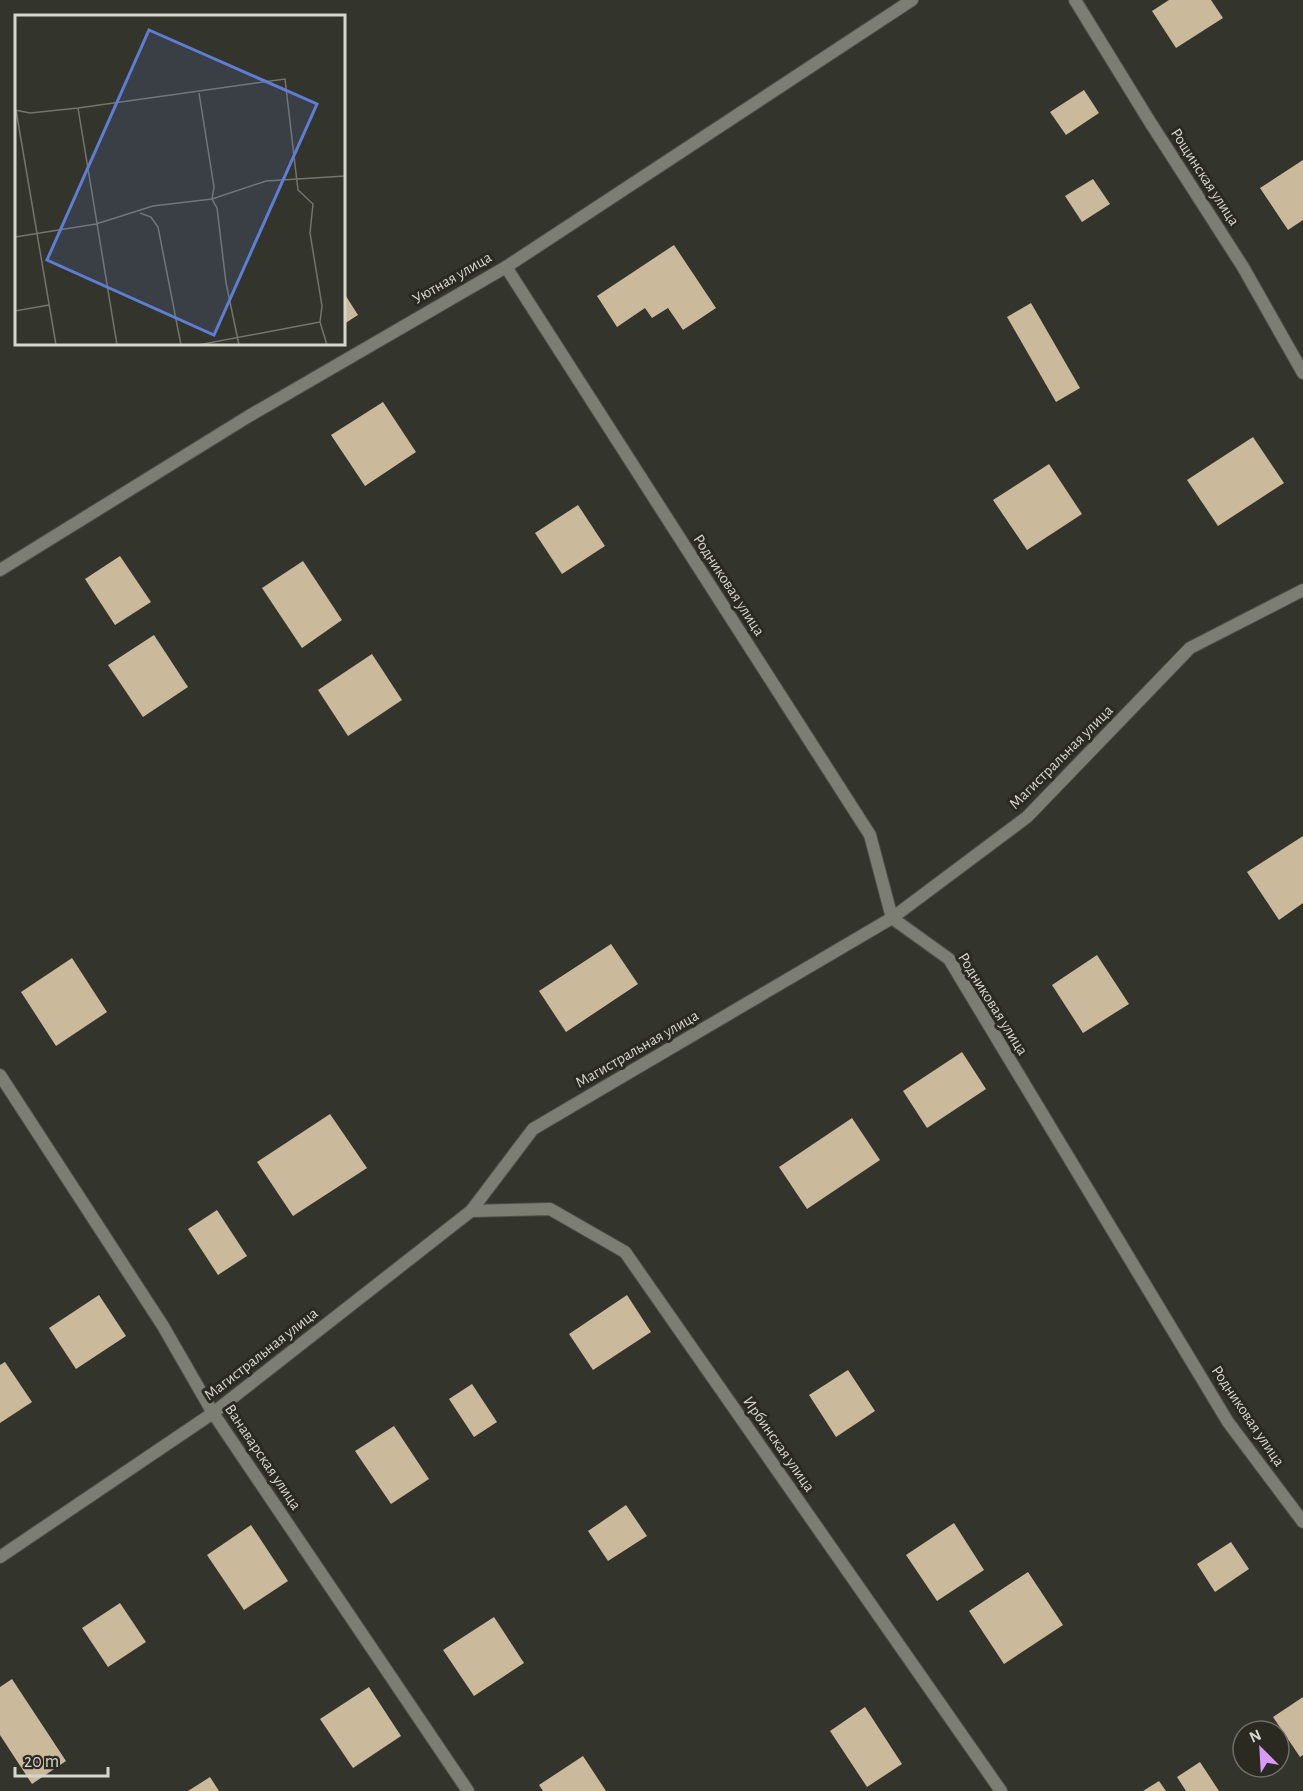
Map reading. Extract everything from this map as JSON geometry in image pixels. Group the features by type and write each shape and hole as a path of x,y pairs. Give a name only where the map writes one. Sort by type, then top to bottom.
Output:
{"street":[{"name":"Уютная улица","path":"0,570 249,416 506,267 912,0"},
{"name":"Рощинская улица","path":"1075,0 1243,267 1303,373"},
{"name":"Родниковая улица","path":"506,267 870,835 892,918 949,959 1228,1422 1303,1522"},
{"name":"Магистральная улица","path":"0,1557 213,1413 471,1212 533,1129 892,918 1027,817 1190,648 1303,590"},
{"name":"Ванаварская улица","path":"0,1076 163,1326 213,1413 468,1791"},
{"name":"Ирбинская улица","path":"471,1212 550,1209 625,1252 1001,1791"}],"building":[{"path":"1169,0 1211,0 1223,18 1176,48 1152,11"},
{"path":"1084,90 1099,113 1066,135 1050,112"},
{"path":"1303,160 1303,220 1288,230 1260,188"},
{"path":"1093,179 1110,204 1082,222 1065,196"},
{"path":"674,245 716,308 683,330 668,308 652,318 645,308 617,327 597,296"},
{"path":"345,295 358,315 345,323"},
{"path":"1031,303 1080,388 1056,402 1007,317"},
{"path":"383,402 416,452 365,486 331,435"},
{"path":"1253,437 1284,483 1218,526 1187,480"},
{"path":"1049,464 1082,514 1027,550 993,500"},
{"path":"578,505 605,546 562,574 535,533"},
{"path":"120,556 151,602 115,625 85,579"},
{"path":"303,561 342,620 302,648 262,588"},
{"path":"154,635 188,687 143,717 108,665"},
{"path":"372,654 402,700 348,736 318,690"},
{"path":"1303,836 1303,903 1279,920 1247,872"},
{"path":"611,944 638,984 566,1032 539,991"},
{"path":"1097,955 1129,1004 1083,1033 1052,985"},
{"path":"72,958 107,1012 56,1046 21,992"},
{"path":"962,1052 986,1089 927,1128 903,1091"},
{"path":"330,1114 367,1168 293,1216 257,1162"},
{"path":"852,1118 880,1160 807,1209 779,1167"},
{"path":"217,1210 247,1256 218,1275 188,1229"},
{"path":"99,1295 126,1336 76,1369 49,1328"},
{"path":"627,1295 651,1332 593,1370 569,1334"},
{"path":"5,1362 32,1402 0,1423 0,1365"},
{"path":"848,1370 875,1411 836,1437 809,1395"},
{"path":"472,1384 497,1422 474,1437 449,1399"},
{"path":"394,1426 429,1479 391,1504 355,1451"},
{"path":"626,1505 647,1536 608,1561 588,1531"},
{"path":"954,1523 984,1570 937,1601 906,1555"},
{"path":"251,1525 288,1581 244,1610 207,1555"},
{"path":"1231,1542 1249,1569 1215,1592 1197,1564"},
{"path":"1028,1572 1063,1625 1004,1664 969,1611"},
{"path":"120,1603 146,1642 108,1667 82,1628"},
{"path":"494,1617 524,1663 474,1696 443,1650"},
{"path":"12,1679 66,1761 32,1784 0,1735 0,1687"},
{"path":"369,1687 401,1736 353,1768 320,1719"},
{"path":"1303,1697 1303,1755 1300,1757 1291,1744 1291,1719 1274,1719 1273,1717"},
{"path":"865,1707 902,1764 867,1787 830,1731"},
{"path":"583,1756 606,1791 543,1791 539,1785"},
{"path":"1200,1762 1219,1791 1186,1791 1177,1777"},
{"path":"210,1777 219,1791 188,1791"},
{"path":"1159,1781 1166,1791 1143,1791"}]}
